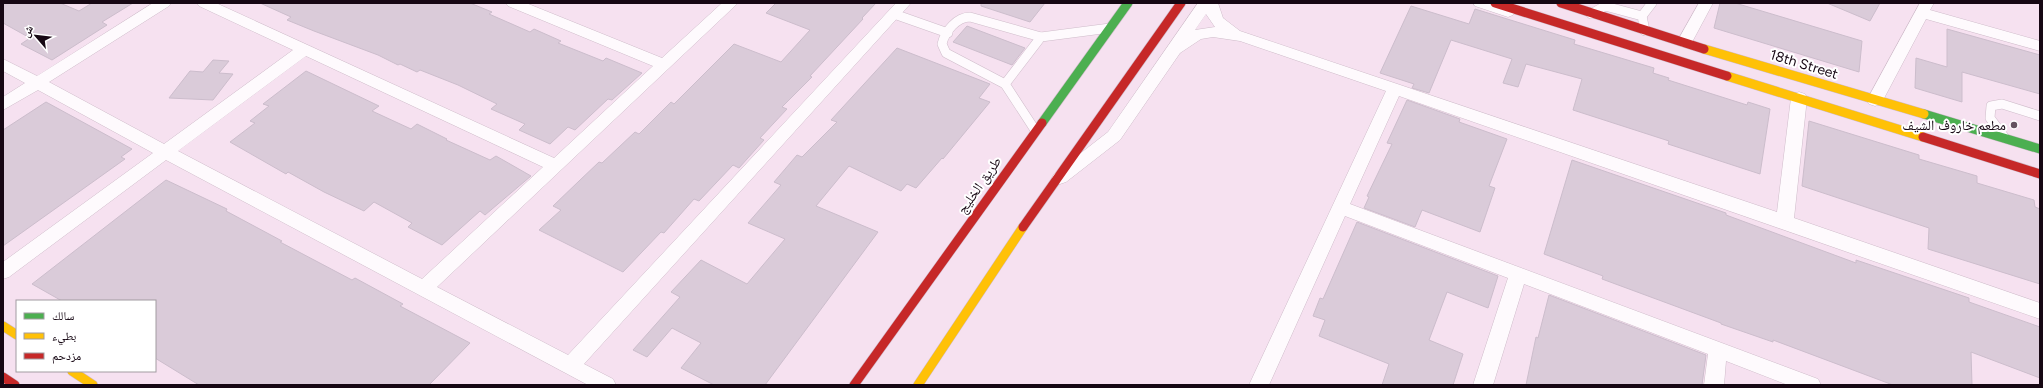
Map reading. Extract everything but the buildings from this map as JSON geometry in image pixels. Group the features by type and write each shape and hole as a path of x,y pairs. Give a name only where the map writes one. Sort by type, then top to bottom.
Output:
{"street":[{"path":"3,104 164,3"},
{"path":"204,3 556,166"},
{"path":"513,3 665,65"},
{"path":"424,288 732,3"},
{"name":"طريق الخليج","path":"854,385 1035,130 1128,3"},
{"path":"918,385 1053,183 1181,3"},
{"path":"1053,183 1114,136 1206,3"},
{"path":"1211,3 1211,10 1216,21 1222,26 1242,36"},
{"path":"1480,3 1533,20 1591,34"},
{"path":"1495,3 2040,174"},
{"path":"1523,3 1591,34"},
{"name":"18th Street","path":"1561,3 1591,14 2036,148"},
{"path":"1685,42 1706,3"},
{"path":"1876,100 1925,8 2040,46"},
{"path":"570,366 899,9"},
{"path":"1173,50 1190,36 1200,33 1223,32 1242,36 1785,221 2040,311"},
{"path":"1141,61 1148,33"},
{"path":"3,272 304,49"},
{"path":"3,64 165,152 606,385"},
{"path":"1259,385 1395,88"},
{"path":"1799,98 1807,94 1823,95 1958,134 2036,148"},
{"path":"1785,221 1799,98"},
{"path":"1340,207 1811,385"},
{"path":"1483,385 1518,275"},
{"path":"3,326 16,334"},
{"path":"1714,385 1718,350"},
{"path":"74,372 93,385"},
{"path":"3,377 15,385"}],"lane":[{"path":"1645,30 1642,16 1652,3"},
{"path":"1591,14 1606,4 1642,16"},
{"path":"899,9 948,33"},
{"path":"1035,130 1005,84 946,52 942,46 942,42 948,33 959,20 966,17 976,18 1041,37 1110,28"},
{"path":"1005,84 1041,37"},
{"path":"2006,139 1990,118 1991,106 2002,104 2040,116"}],"traffic: fast":[{"path":"1042,123 1128,3"},
{"path":"1924,114 2040,149"}],"traffic: slow":[{"path":"1704,49 1924,114"},
{"path":"1727,76 1923,137"},
{"path":"918,385 1023,227"},
{"path":"3,326 16,334"},
{"path":"74,372 93,385"}],"traffic: jam":[{"path":"1023,227 1181,3"},
{"path":"1495,3 1727,76"},
{"path":"1561,3 1704,49"},
{"path":"854,385 1042,123"},
{"path":"1923,137 2040,174"},
{"path":"3,377 15,385"}],"place":[{"name":"مطعم خاروف الشيف","path":"2014,125"}]}
